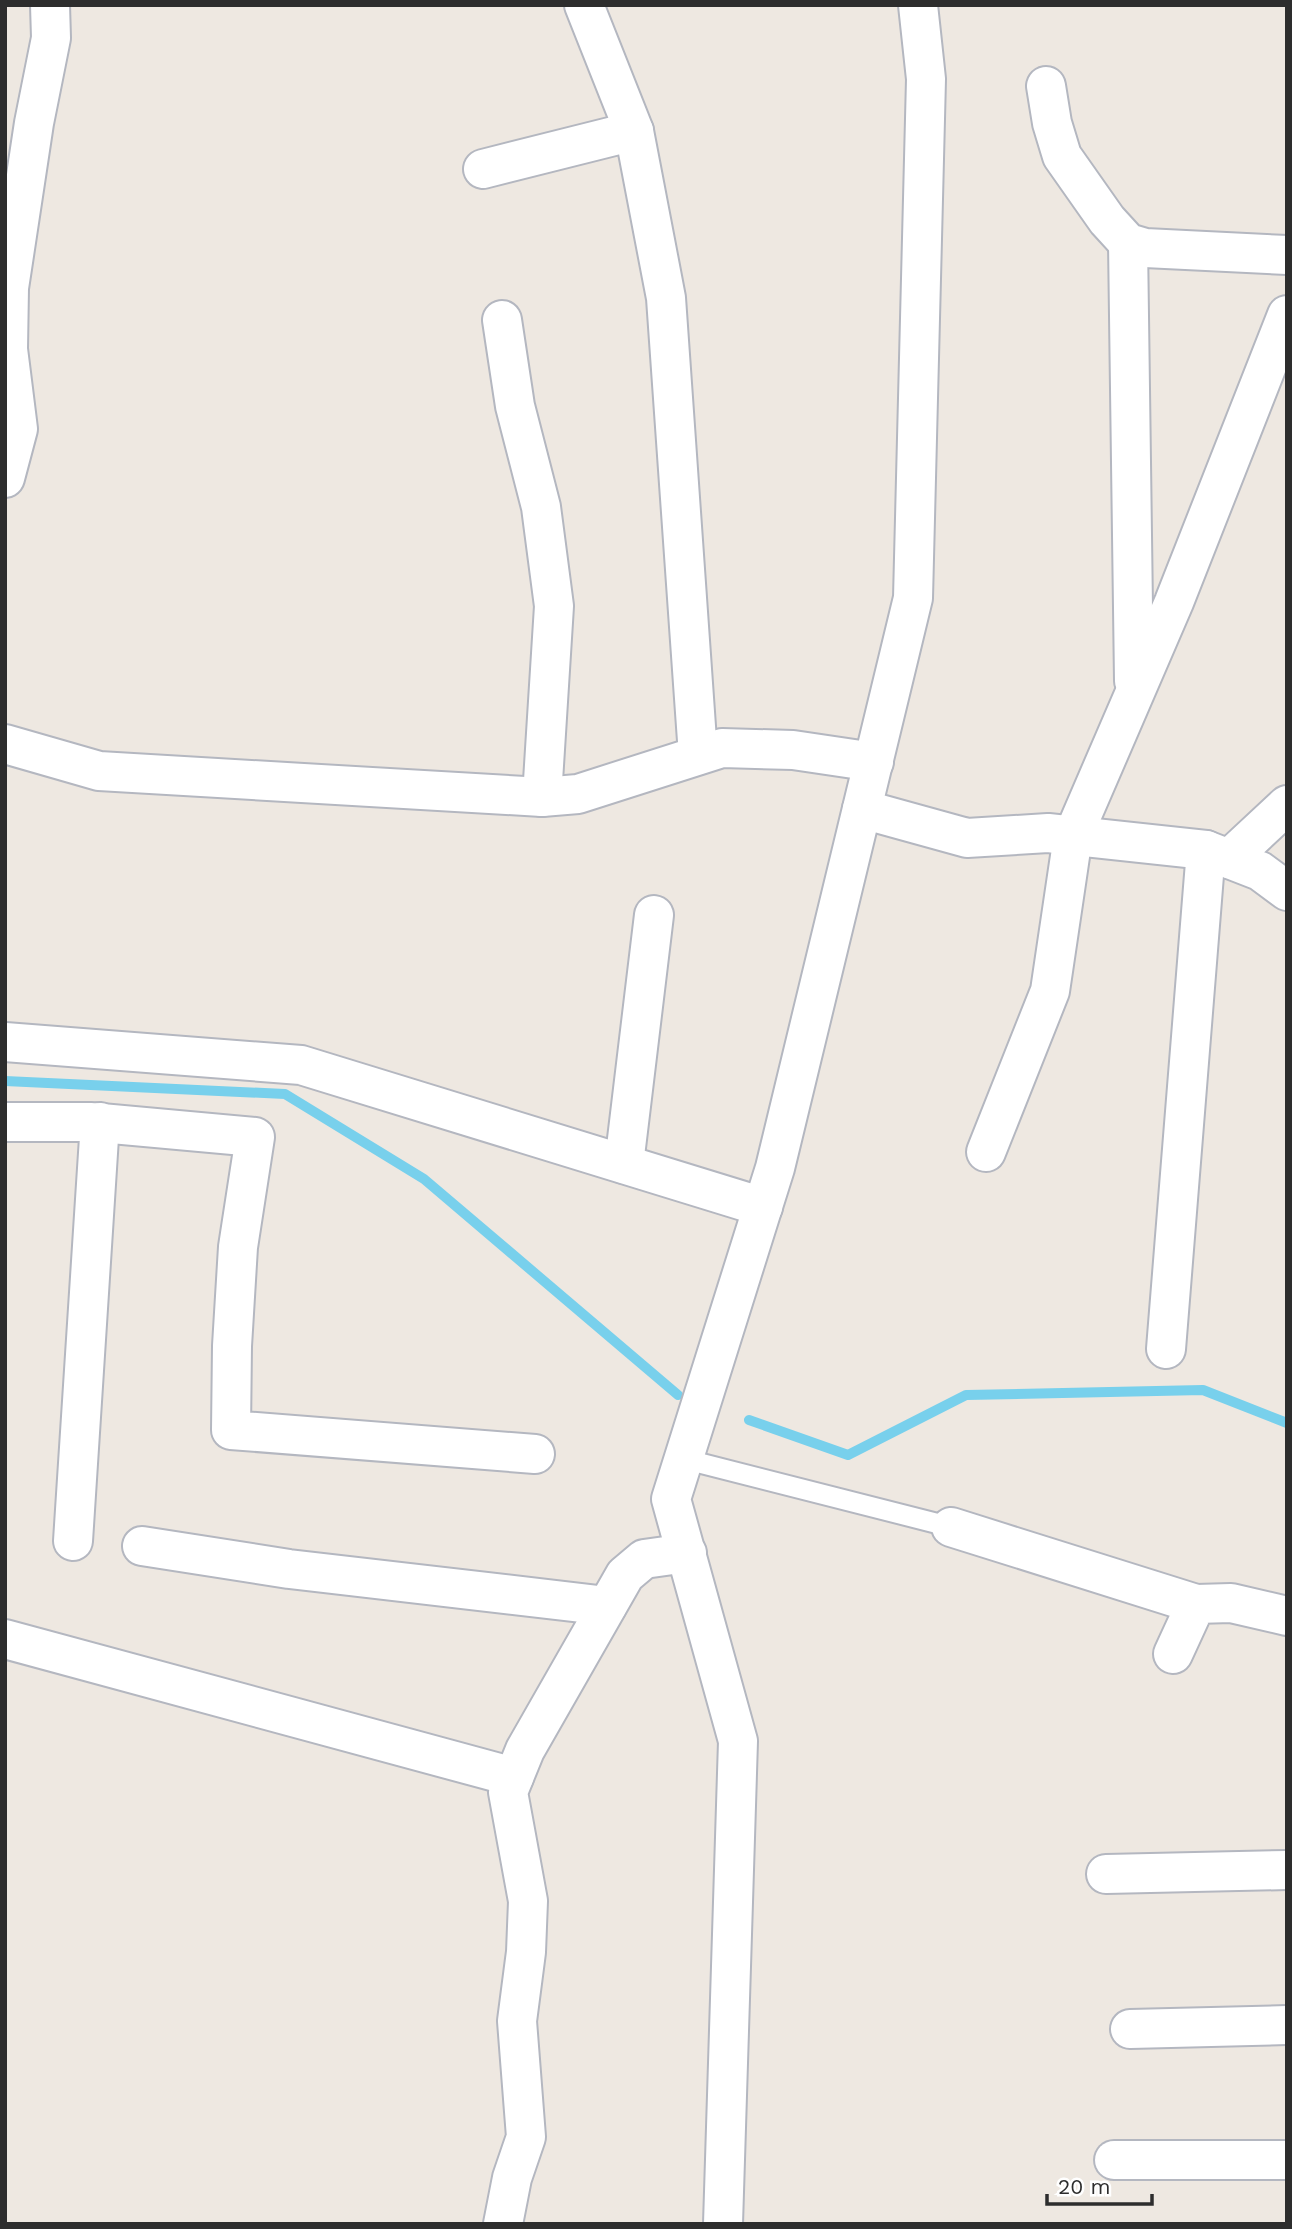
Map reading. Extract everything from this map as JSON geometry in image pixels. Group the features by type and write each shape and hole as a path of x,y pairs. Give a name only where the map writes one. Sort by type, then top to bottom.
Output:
{"street":[{"path":"5,478 18,429 8,337 14,201 34,123 51,38 50,5"},
{"path":"584,5 635,131 666,298 698,755"},
{"path":"723,2224 738,1741 671,1499 775,1168 913,598 926,79 918,5"},
{"path":"1046,86 1052,123 1062,156 1107,220 1128,243 1145,248 1287,255"},
{"path":"483,169 635,131"},
{"path":"1128,243 1134,694"},
{"path":"986,1152 1050,991 1073,836 1174,602 1287,314"},
{"path":"502,320 514,406 541,507 554,606 542,797"},
{"path":"5,744 99,771 542,797 578,794 722,748 793,750 874,762"},
{"path":"1166,1349 1218,855 1287,805"},
{"path":"862,810 967,838 1048,833 1218,855 1260,871 1287,891"},
{"path":"624,1164 654,915"},
{"path":"5,1042 301,1065 763,1207"},
{"path":"5,1122 100,1122 256,1137 238,1247 232,1346 231,1430 535,1454"},
{"path":"73,1541 100,1122"},
{"path":"951,1527 1196,1604 1231,1603 1287,1616"},
{"path":"142,1546 289,1569 607,1606"},
{"path":"503,2224 512,2178 526,2137 517,2021 526,1952 528,1901 508,1793 525,1750 625,1575 644,1559 687,1553"},
{"path":"1173,1654 1196,1604"},
{"path":"5,1639 514,1777"},
{"path":"1106,1874 1287,1870"},
{"path":"1130,2029 1287,2025"},
{"path":"1114,2160 1287,2160"}],"lane":[{"path":"684,1459 951,1527"}],"waterway":[{"path":"5,1081 285,1094 424,1179 678,1395"},
{"path":"749,1420 848,1455 966,1395 1203,1390 1287,1423"}]}
